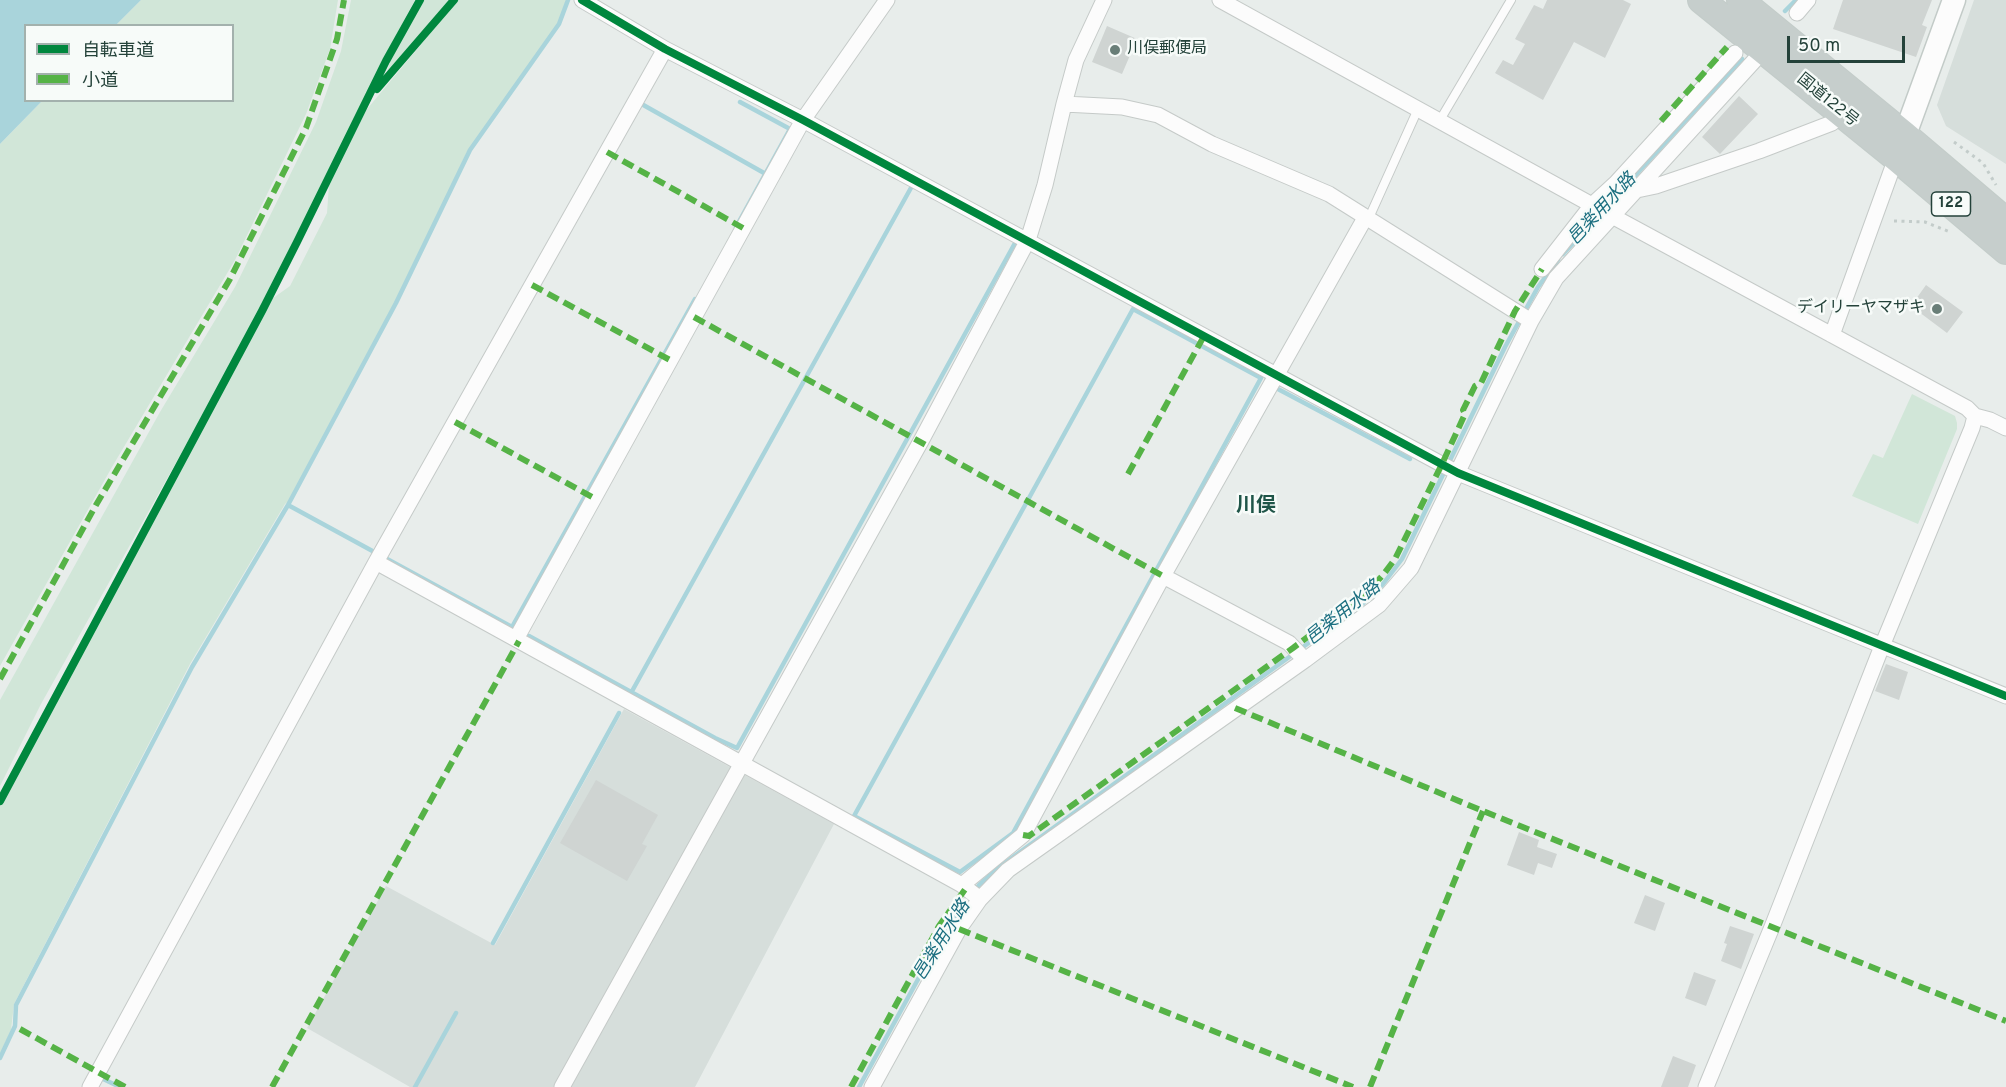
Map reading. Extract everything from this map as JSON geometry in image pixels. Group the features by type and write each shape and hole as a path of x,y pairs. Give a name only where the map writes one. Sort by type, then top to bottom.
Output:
{"highway":[{"name":"国道122号","path":"1701,0 1783,28 1843,114 1901,146"},
{"name":"国道122号","path":"1740,0 1783,28 1901,146"},
{"name":"122","path":"1901,146 2006,221"},
{"name":"122","path":"1901,146 2006,250"}],"main road":[{"path":"1901,146 1954,0"}],"street":[{"path":"582,0 665,49 1028,240 1458,473 2006,696"},
{"path":"516,639 803,120 886,0"},
{"path":"562,1087 921,441 1028,240 1045,185 1076,60 1104,0"},
{"path":"1220,0 1967,408 1975,416 2006,428"},
{"path":"872,1087 958,929 980,899 1008,870 1379,605 1411,568 1531,321 1556,278 1808,0"},
{"path":"90,1087 376,562 665,49"},
{"path":"1542,269 1592,205 1616,183 1735,53"},
{"path":"1064,104 1122,107 1158,115 1212,144 1329,194 1531,321"},
{"path":"1636,190 1656,186 1759,151 1832,123 1843,114"},
{"path":"1832,335 1901,146"},
{"path":"962,885 1023,835 1163,576 1366,219"},
{"path":"1706,1087 1975,416"},
{"path":"376,562 962,885 980,899"},
{"path":"1163,576 1289,643 1305,660"}],"lane":[{"path":"1440,120 1510,0"},
{"path":"1366,219 1418,108"}],"path":[{"path":"1954,142 1983,163 1997,187"},
{"path":"1894,221 1924,222 1955,234"}],"shaded area":[{"path":"1974,0 2006,0 2006,164 1946,126 1937,105"},
{"path":"624,709 834,824 695,1087 410,1087 307,1028 386,886 495,945"}],"green space":[{"path":"141,0 338,0 330,49 306,114 235,260 112,467 0,666 0,144 41,102 234,102 234,24 117,24"},
{"path":"351,0 415,0 216,391 41,704 0,786 0,700 160,412 235,287 316,122 341,51"},
{"path":"422,0 449,0 387,72 393,52"},
{"path":"458,0 566,0 558,23 467,152 398,298 289,501 285,504 190,664 14,1004 11,1030 0,1054 0,805 269,301 290,286 327,213 329,185 363,114"},
{"path":"1912,394 1955,416 1957,423 1957,429 1918,524 1852,496 1873,454 1883,458"}],"water":[{"path":"0,0 141,0 117,24 24,24 24,102 41,102 0,144"}],"building":[{"path":"1547,0 1623,0 1631,4 1605,58 1574,42 1543,100 1495,73 1503,60 1513,65 1525,44 1515,39 1534,5 1543,9"},
{"path":"1843,0 1932,0 1922,25 1927,27 1916,57 1833,29"},
{"path":"1107,26 1137,39 1122,74 1092,62"},
{"path":"1739,96 1758,114 1720,154 1702,137"},
{"name":"デイリーヤマザキ","path":"1926,285 1963,312 1947,333 1911,306"},
{"path":"1886,664 1908,672 1899,700 1875,691"},
{"path":"596,780 658,815 642,844 647,846 627,881 560,843"},
{"path":"1519,832 1539,840 1537,847 1557,854 1552,868 1538,863 1534,875 1507,865"},
{"path":"1645,895 1665,903 1655,931 1634,923"},
{"path":"1730,926 1754,934 1741,969 1721,961"},
{"path":"1694,972 1716,980 1706,1006 1685,998"},
{"path":"1673,1056 1696,1065 1688,1087 1661,1087"}],"waterway":[{"path":"0,1058 15,1026 16,1005 192,667 288,505 396,303 470,150 559,24 568,0"},
{"name":"邑楽用水路","path":"1785,11 1796,0"},
{"name":"邑楽用水路","path":"1563,254 1742,59"},
{"path":"638,102 764,173"},
{"path":"736,227 790,129 740,102"},
{"path":"631,693 912,186"},
{"path":"529,636 737,748 1015,243"},
{"name":"邑楽用水路","path":"859,1087 945,930 979,885 1002,865 1361,605 1383,584 1402,559 1505,347 1538,287 1558,260"},
{"path":"288,505 512,627 695,299"},
{"path":"1133,309 1261,378 1013,833 960,872 854,816 1133,309"},
{"path":"1276,388 1410,459"},
{"path":"493,943 619,713"},
{"path":"415,1087 456,1013"},
{"path":"99,1077 120,1087"}],"marked path":[{"path":"0,679 96,505 230,279 306,128 337,39 344,0"},
{"path":"1661,121 1727,47"},
{"path":"607,152 743,228"},
{"path":"1023,835 1029,836 1293,648 1365,594 1383,575 1395,559 1442,464 1475,386 1481,383 1515,311 1542,269"},
{"path":"532,285 670,360"},
{"path":"694,317 1163,576"},
{"path":"1128,474 1204,336"},
{"path":"455,422 594,498"},
{"path":"272,1087 519,641"},
{"path":"1235,708 1483,811 2006,1021"},
{"path":"1370,1087 1483,811"},
{"path":"851,1087 939,926 966,888"},
{"path":"959,929 1353,1087"},
{"path":"20,1029 125,1087"}],"cycle path":[{"path":"0,801 262,311 386,61 420,0"},
{"path":"377,89 454,0"},
{"path":"582,0 665,49 803,120 1458,473 2006,696"}],"place":[{"name":"川俣郵便局","path":"1115,50"},
{"name":"デイリーヤマザキ","path":"1937,309"}],"district":[{"name":"川俣","path":"1256,507"}]}
